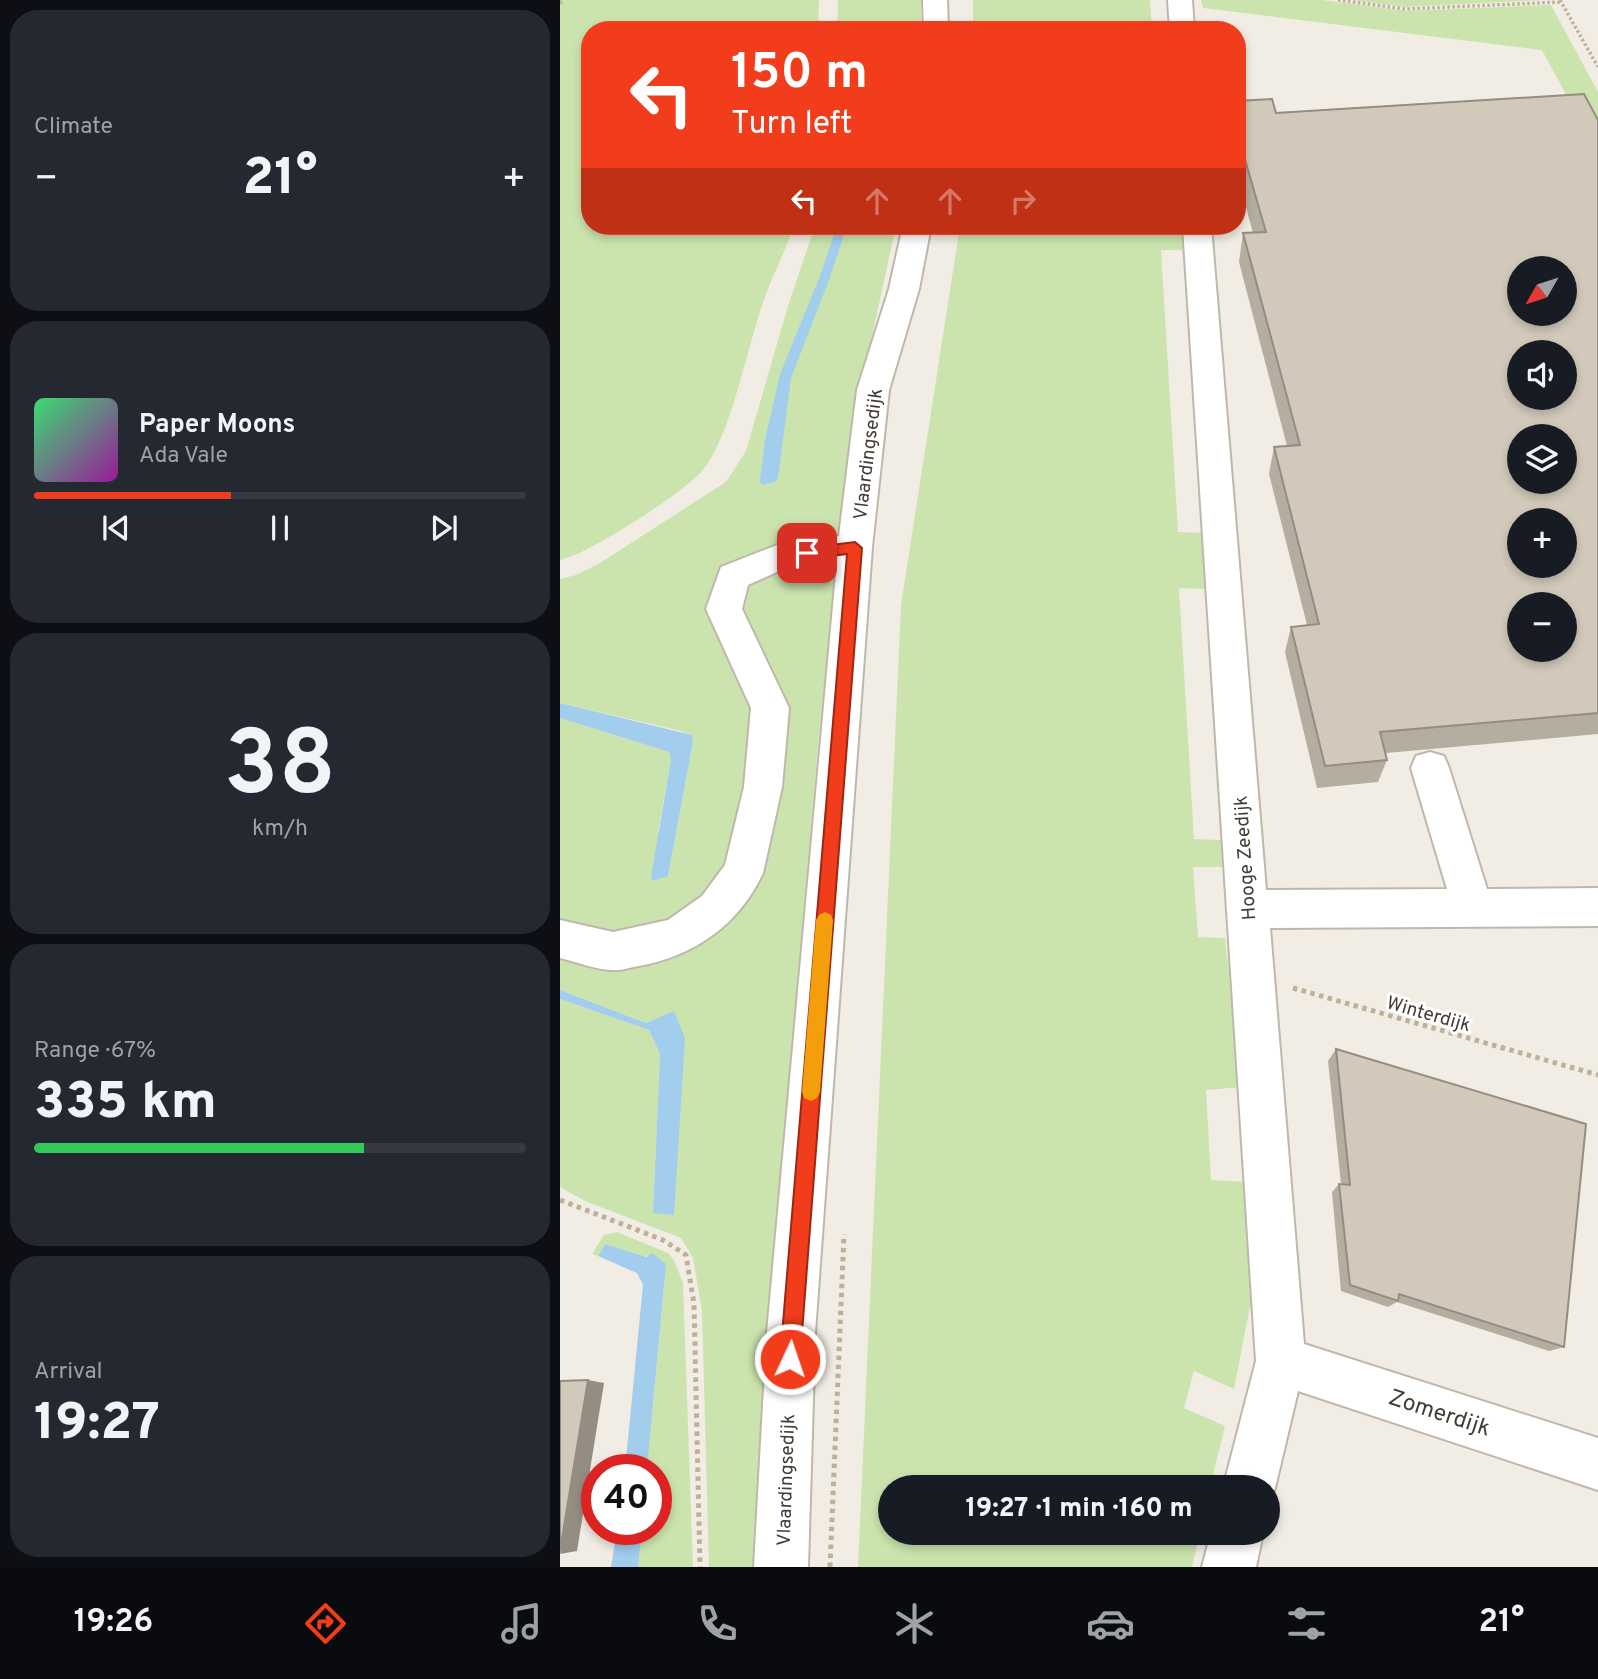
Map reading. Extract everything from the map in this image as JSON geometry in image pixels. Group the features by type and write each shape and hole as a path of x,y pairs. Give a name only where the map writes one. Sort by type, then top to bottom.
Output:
{"street":[{"path":"935,0 936,21"},
{"path":"1180,0 1181,21"},
{"name":"Vlaardingsedijk","path":"781,1567 791,1333 855,548 873,390 904,289 915,235"},
{"name":"Hooge Zeedijk","path":"1198,235 1281,1361 1252,1475"},
{"path":"560,939 613,951 652,944 679,936 716,909 743,873 763,787 770,708 724,609 733,577 758,563 783,556 855,548"},
{"path":"1430,768 1473,908"},
{"path":"1248,909 1598,907"},
{"name":"Zomerdijk","path":"1281,1361 1598,1464"},
{"path":"1229,1567 1234,1545"}],"path":[{"path":"560,4 564,0"},
{"path":"1338,0 1405,9 1561,1 1598,67"},
{"name":"Winterdijk","path":"1252,977 1598,1075"},
{"path":"560,1200 663,1240 686,1255 694,1304 700,1567"},
{"path":"830,1567 844,1245"}],"green space":[{"path":"560,0 819,0 818,21 581,21 581,235 790,235 764,300 731,413 703,470 677,493 635,521 591,547 560,560"},
{"path":"838,0 921,0 921,21 837,21"},
{"path":"973,0 1150,0 1151,21 973,21"},
{"path":"1201,0 1322,0 1406,11 1551,5 1598,92 1598,154 1542,50 1203,8"},
{"path":"1352,0 1543,0 1405,7"},
{"path":"812,235 894,235 864,373 843,526 825,542 726,574 755,710 740,830 716,887 670,924 621,934 560,924 560,718 669,752 671,759 658,832 668,876 693,742 692,735 677,730 560,703 560,579 576,575 600,563 726,482 746,451 788,306"},
{"path":"959,235 1182,235 1183,250 1161,250 1178,532 1204,533 1205,589 1179,588 1194,839 1221,840 1222,867 1193,867 1198,937 1225,938 1242,1087 1206,1090 1211,1180 1244,1182 1251,1301 1234,1389 1194,1371 1184,1408 1225,1426 1213,1475 878,1475 878,1545 1197,1545 1192,1567 858,1567 901,605"},
{"path":"822,563 831,569 836,577 819,733 774,1252 759,1567 709,1567 702,1311 693,1258 681,1238 585,1201 560,1187 560,999 649,1030 660,1054 653,1212 674,1011 646,1023 560,990 560,953 692,944 781,750 739,613 745,589 763,572"},
{"path":"617,1232 668,1253 674,1260 683,1283 693,1567 638,1567 640,1545 672,1545 672,1454 648,1454 666,1264 652,1254 635,1255 605,1244 598,1256 592,1254 604,1235"}],"water":[{"path":"834,235 844,235 791,378 778,478 762,485 760,481 765,440 780,374"},
{"path":"560,703 692,735 693,742 668,876 653,881 651,877 671,759 669,752 560,718"},
{"path":"560,990 646,1023 674,1011 685,1038 674,1215 653,1213 660,1054 649,1030 560,999"},
{"path":"605,1244 646,1257 652,1253 666,1264 648,1454 627,1454 643,1285 637,1273 598,1256"},
{"path":"615,1545 640,1545 638,1567 611,1567"}],"building":[{"path":"1584,94 1598,120 1598,713 1380,732 1387,760 1325,766 1291,627 1319,624 1274,447 1300,445 1244,235 1266,232 1246,163 1246,100 1272,99 1276,113"},
{"path":"1336,1049 1586,1124 1564,1347 1399,1294 1398,1301 1350,1285 1339,1184 1350,1185"},
{"path":"588,1380 560,1551 560,1381"}],"slow traffic":[{"path":"811,1092 825,920"}],"route":[{"path":"790,1359 855,548 807,553"}]}
